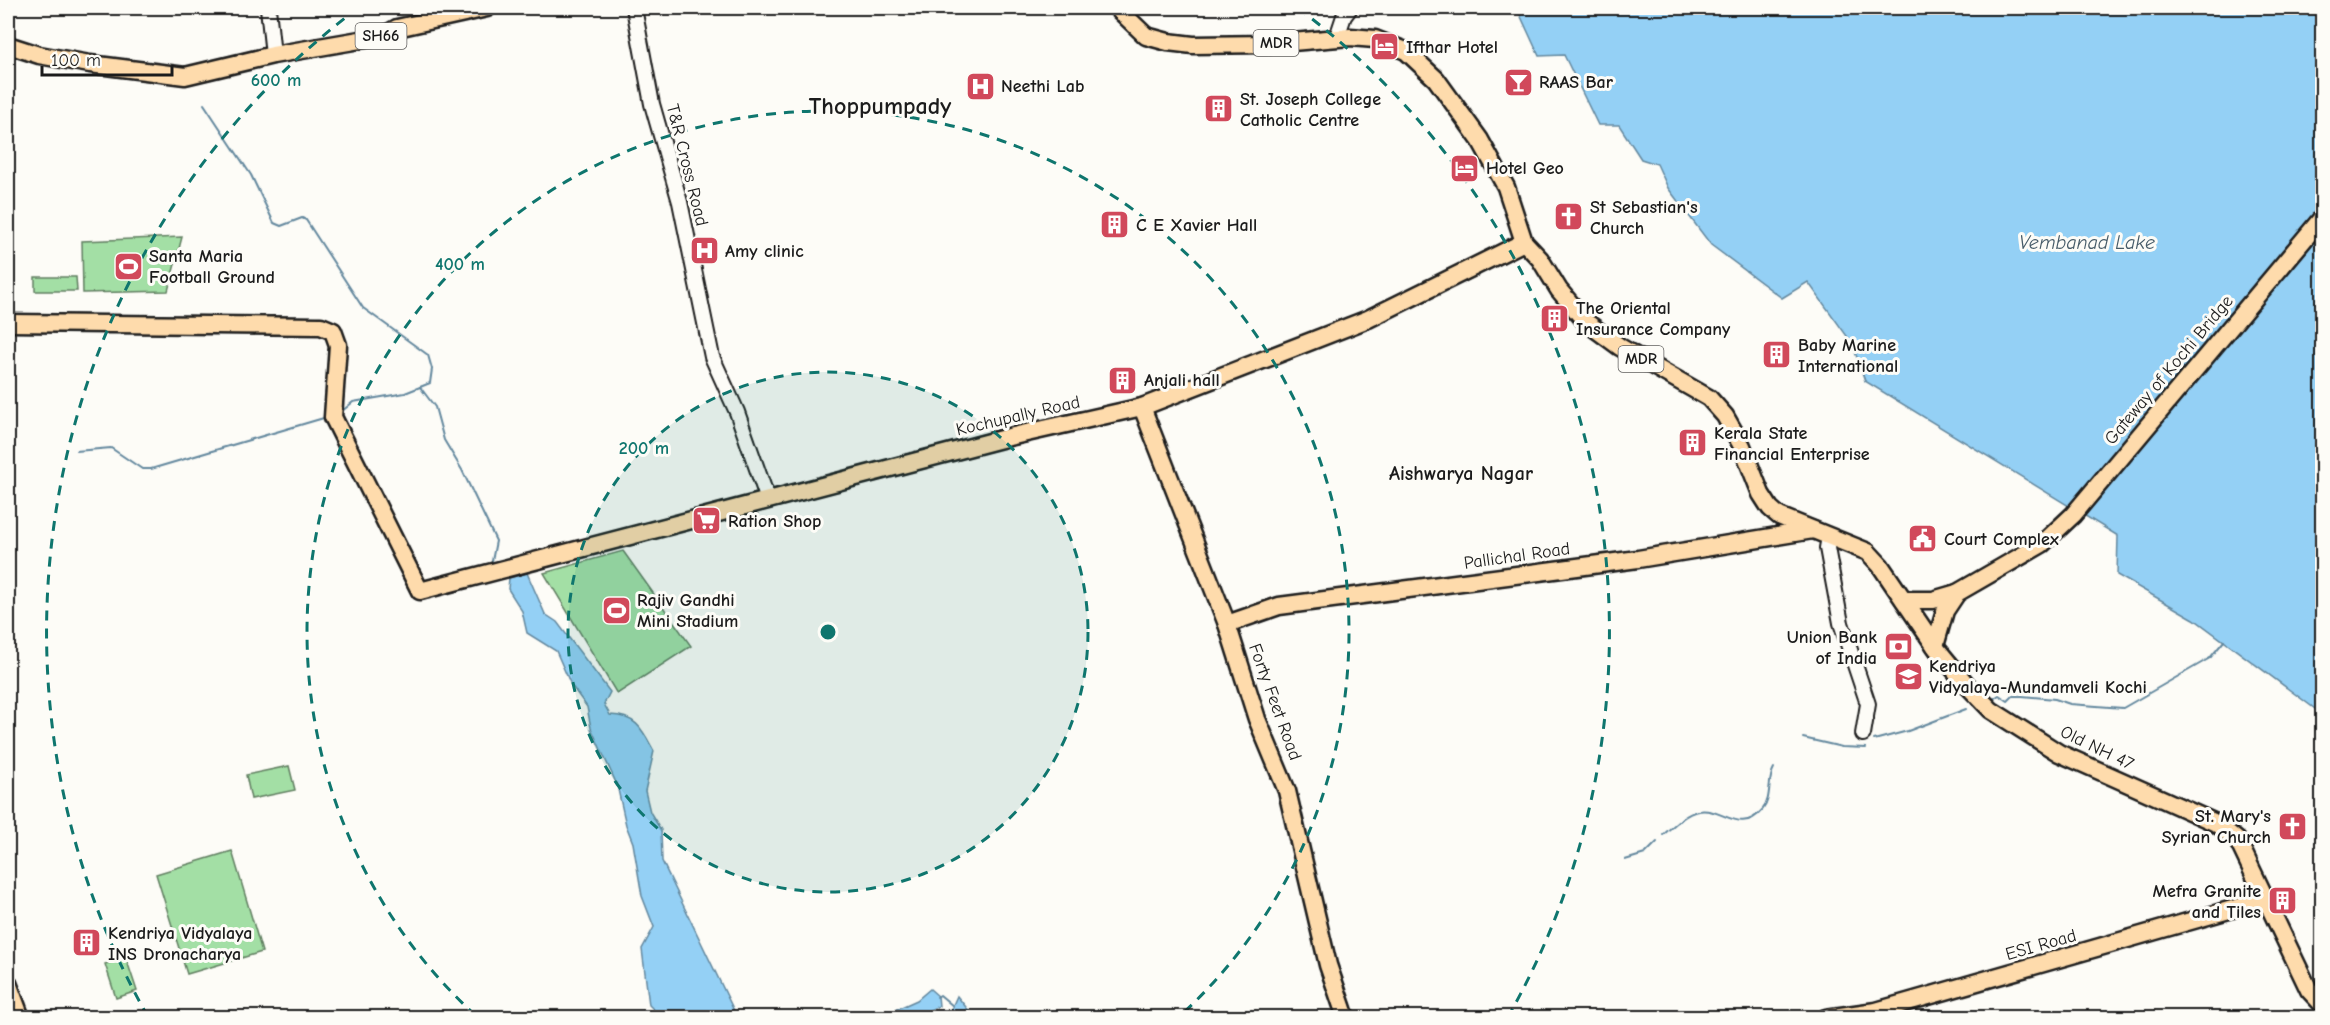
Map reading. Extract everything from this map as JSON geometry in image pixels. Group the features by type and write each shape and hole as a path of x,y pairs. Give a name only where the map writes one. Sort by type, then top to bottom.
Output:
{"main road":[{"name":"SH66","path":"8,45 39,55 90,64 185,76 273,55 383,36 407,26 487,8"},
{"name":"MDR","path":"1117,8 1146,36 1168,42 1193,45 1269,44 1337,37 1375,39 1406,51 1436,79 1480,140 1499,173 1524,242 1540,259 1559,290 1586,322 1620,346 1709,398 1725,416 1742,446 1761,494 1770,508 1779,516 1868,552 1880,565 1935,646"},
{"name":"Gateway of Kochi Bridge","path":"1958,593 2042,543 2073,515 2322,218"},
{"name":"Kochupally Road","path":"8,323 321,326 333,331 339,345 333,414 420,591 1009,436 1142,407 1368,319 1524,242"},
{"name":"Forty Feet Road","path":"1142,407 1227,624 1257,719 1287,791 1328,965 1346,1017"},
{"name":"Pallichal Road","path":"1227,624 1279,606 1821,534"},
{"path":"1904,600 1933,600 1958,593"},
{"path":"1919,623 1958,593"},
{"path":"1935,646 1945,611 1958,593"},
{"name":"Old NH 47","path":"1935,646 1991,710 2059,753 2216,823 2238,841 2264,900 2309,990 2322,1004"},
{"name":"ESI Road","path":"1826,1017 1876,1011 2264,900"},
{"path":"8,983 21,1017"}],"street":[{"path":"268,8 273,55"},
{"name":"T&R Cross Road","path":"634,8 652,104 680,202 712,357 737,412 768,500"},
{"path":"1337,37 1344,16 1350,8"},
{"path":"1821,534 1827,548 1841,623 1868,704 1863,734"}],"green space":[{"name":"Santa Maria Football Ground","path":"182,237 168,291 83,293 82,241"},
{"path":"35,277 76,277 77,291 35,291"},
{"name":"Rajiv Gandhi Mini Stadium","path":"623,551 691,646 617,694 544,573"},
{"path":"289,766 295,790 251,799 246,775"},
{"path":"232,851 262,952 187,974 156,874"},
{"path":"126,958 137,991 116,998 105,964"}],"water":[{"name":"Vembanad Lake","path":"1517,8 2322,8 2322,714 2194,619 2117,575 2118,536 1865,381 1852,343 1808,282 1782,298 1711,245 1668,188 1657,164 1641,159 1619,125 1598,125 1564,55 1539,56"},
{"path":"527,573 545,614 557,622 610,692 604,704 610,715 627,718 638,725 654,751 645,791 650,812 661,830 662,861 737,1017 661,1017 649,1005 642,949 654,927 642,896 633,843 626,825 617,785 591,728 587,707 571,685 556,651 527,633 522,611 508,589 509,578"},
{"path":"930,989 938,996 939,1006 914,1017 879,1017 917,1000"},
{"path":"957,996 974,1017 951,1017 949,1014"}],"waterway":[{"path":"204,104 251,175 274,223 281,226 302,218 306,220 363,308 428,355 432,369 430,383 405,393 353,402 341,412"},
{"path":"420,387 435,407 444,440 462,470 496,541 491,566"},
{"path":"76,451 111,448 142,469 151,469 327,417"},
{"path":"1993,699 1999,695 2008,701 2013,696 2022,696 2055,699 2070,704 2123,708 2210,658 2224,641"},
{"path":"1874,740 1908,731 1966,709"},
{"path":"1803,738 1842,747 1866,748"},
{"path":"1663,835 1684,817 1698,811 1707,811 1739,821 1755,817 1766,805 1774,768"},
{"path":"1625,860 1645,854 1657,842"},
{"path":"937,997 940,995 953,1006"}],"place":[{"name":"Ifthar Hotel","path":"1385,47"},
{"name":"RAAS Bar","path":"1518,82"},
{"name":"Neethi Lab","path":"980,86"},
{"name":"St. Joseph College Catholic Centre","path":"1219,109"},
{"name":"Hotel Geo","path":"1465,168"},
{"name":"St Sebastian's Church","path":"1569,217"},
{"name":"C E Xavier Hall","path":"1115,225"},
{"name":"Amy clinic","path":"704,251"},
{"name":"Santa Maria Football Ground","path":"128,266"},
{"name":"The Oriental Insurance Company","path":"1555,318"},
{"name":"Baby Marine International","path":"1777,355"},
{"name":"Anjali hall","path":"1123,380"},
{"name":"Kerala State Financial Enterprise","path":"1693,443"},
{"name":"Ration Shop","path":"707,521"},
{"name":"Court Complex","path":"1923,539"},
{"name":"Rajiv Gandhi Mini Stadium","path":"616,610"},
{"name":"Union Bank of India","path":"1898,647"},
{"name":"Kendriya Vidyalaya-Mundamveli Kochi","path":"1908,676"},
{"name":"St. Mary's Syrian Church","path":"2292,826"},
{"name":"Mefra Granite and Tiles","path":"2282,901"},
{"name":"Kendriya Vidyalaya INS Dronacharya","path":"87,943"}],"district":[{"name":"Thoppumpady","path":"880,106"},
{"name":"Aishwarya Nagar","path":"1461,473"}]}
